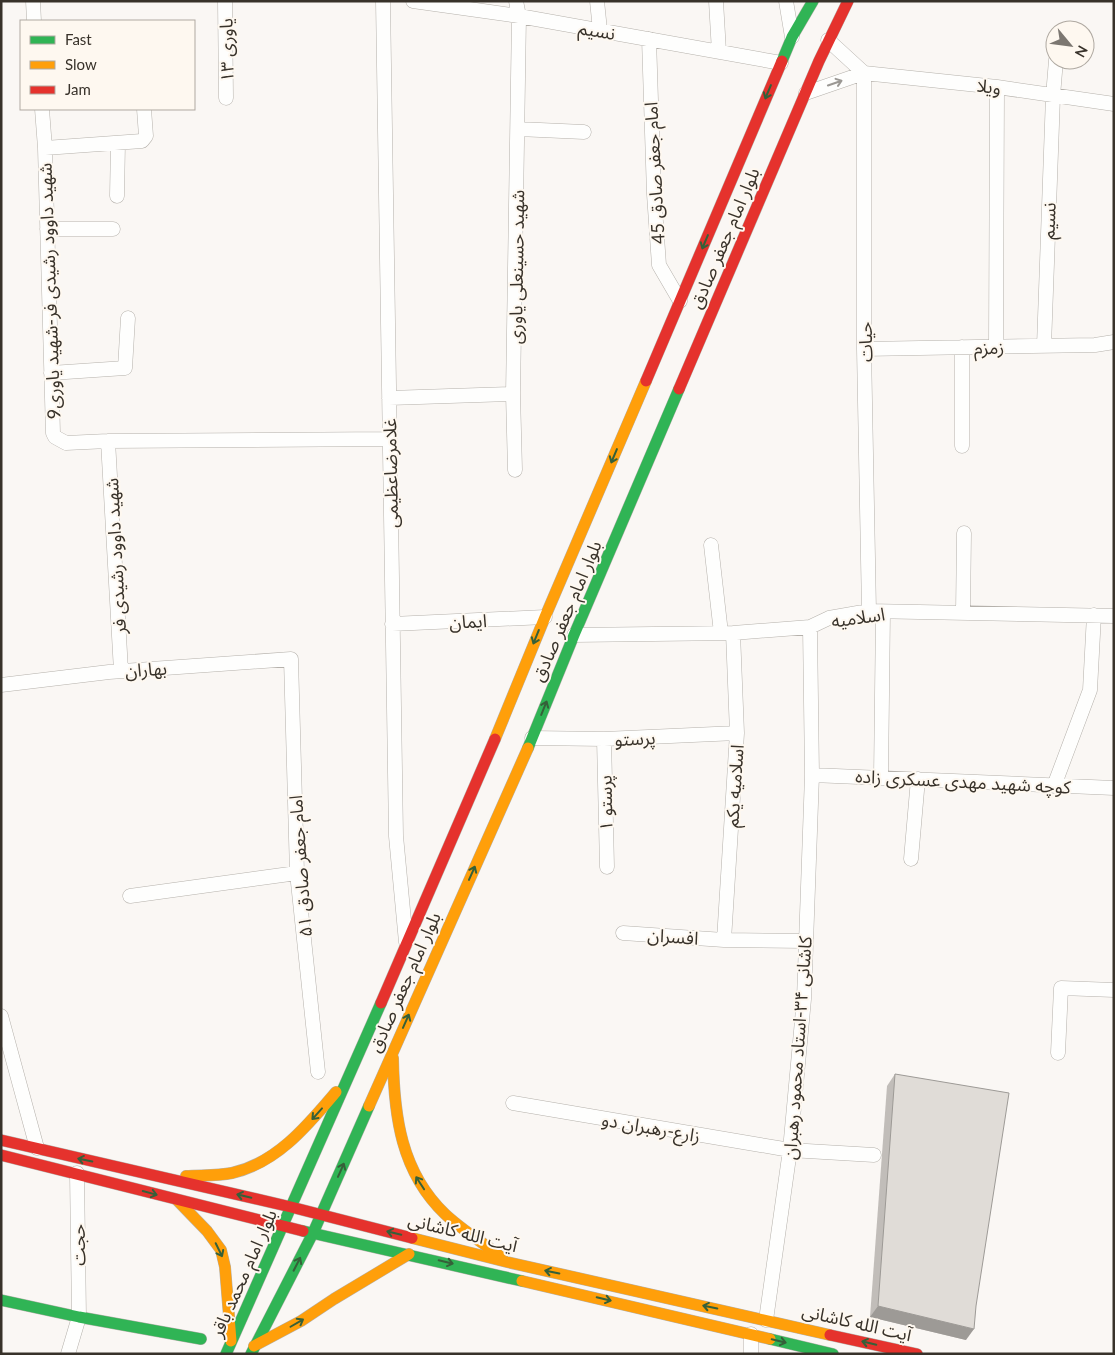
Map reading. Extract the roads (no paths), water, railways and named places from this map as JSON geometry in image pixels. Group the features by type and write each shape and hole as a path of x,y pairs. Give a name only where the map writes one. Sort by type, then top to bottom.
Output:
{"main road":[{"name":"بلوار امام جعفر صادق","path":"291,1207 406,945 792,37 813,1"},
{"name":"بلوار امام جعفر صادق","path":"313,1233 532,738 574,635 828,40 848,1"},
{"path":"646,382 646,398 656,406 668,406 674,401"},
{"path":"624,432 645,424 657,429 659,435"},
{"path":"394,1049 393,1088 397,1120 404,1149 416,1177 444,1214 507,1262"},
{"path":"166,1177 233,1173 262,1162 281,1149 314,1118 349,1077"},
{"name":"آیت الله کاشانی","path":"1,1140 321,1214 507,1262 916,1354"},
{"name":"آیت الله کاشانی","path":"1,1155 283,1226 833,1354"},
{"path":"177,1200 207,1231 221,1250 225,1267 229,1349"},
{"name":"بلوار امام محمد باقر","path":"229,1349 291,1207"},
{"path":"253,1350 313,1233"},
{"path":"253,1350 409,1254"},
{"path":"1,1300 79,1317 201,1339"}],"street":[{"path":"32,1 34,20"},
{"name":"یاوری ۱۳","path":"225,1 226,98"},
{"name":"غلامرضاعظیمی","path":"382,1 396,836 406,945"},
{"name":"نسیم","path":"413,1 519,16 781,63"},
{"name":"شهید حسینعلی یاوری","path":"515,470 513,394 519,16 516,1"},
{"path":"597,1 600,30"},
{"path":"716,1 719,52"},
{"path":"786,1 792,37"},
{"name":"امام جعفر صادق 45","path":"649,40 654,194 659,265 680,301"},
{"path":"828,40 864,73"},
{"name":"نسیم","path":"1044,346 1055,70"},
{"name":"ویلا","path":"806,93 864,73 997,87 1114,104"},
{"name":"حیات","path":"864,73 864,349 876,611 881,777"},
{"path":"996,347 997,87"},
{"name":"شهید داوود رشیدی فر-شهید یاوری9","path":"42,110 45,148 53,433 55,437 66,443 389,439"},
{"path":"45,148 142,141 146,136 144,110"},
{"path":"518,129 584,132"},
{"path":"117,196 118,143"},
{"path":"47,229 113,229"},
{"path":"51,372 125,368 128,318"},
{"name":"زمزم","path":"864,349 1095,346 1114,342"},
{"path":"962,348 962,446"},
{"path":"389,398 513,394"},
{"name":"شهید داوود رشیدی فر","path":"108,441 121,671"},
{"path":"963,613 964,533"},
{"name":"اسلامیه یکم","path":"711,545 727,633 737,733 724,940"},
{"name":"اسلامیه","path":"574,635 727,633 810,627 829,618 876,611 1114,616"},
{"path":"1054,786 1090,690 1094,615"},
{"name":"ایمان","path":"392,624 545,617"},
{"name":"کاشانی ۳۴-استاد محمود رهبران","path":"766,1320 790,1150 804,999 812,775 810,627"},
{"name":"بهاران","path":"1,685 121,671 291,659"},
{"name":"امام جعفر صادق ۵۱","path":"291,659 298,873 318,1072"},
{"name":"پرستو","path":"532,738 604,739 737,733"},
{"name":"پرستو ۱","path":"604,739 606,867"},
{"name":"کوچه شهید مهدی عسکری زاده","path":"812,775 1114,788"},
{"path":"911,860 918,779"},
{"path":"130,896 298,873"},
{"name":"افسران","path":"623,933 724,940 806,941"},
{"path":"1058,1053 1061,988 1114,990"},
{"path":"1,1016 38,1148"},
{"name":"زارع-رهبران دو","path":"513,1103 790,1150 874,1155"},
{"name":"حجت","path":"68,1354 79,1317 77,1174"},
{"path":"751,1334 751,1354"}]}
